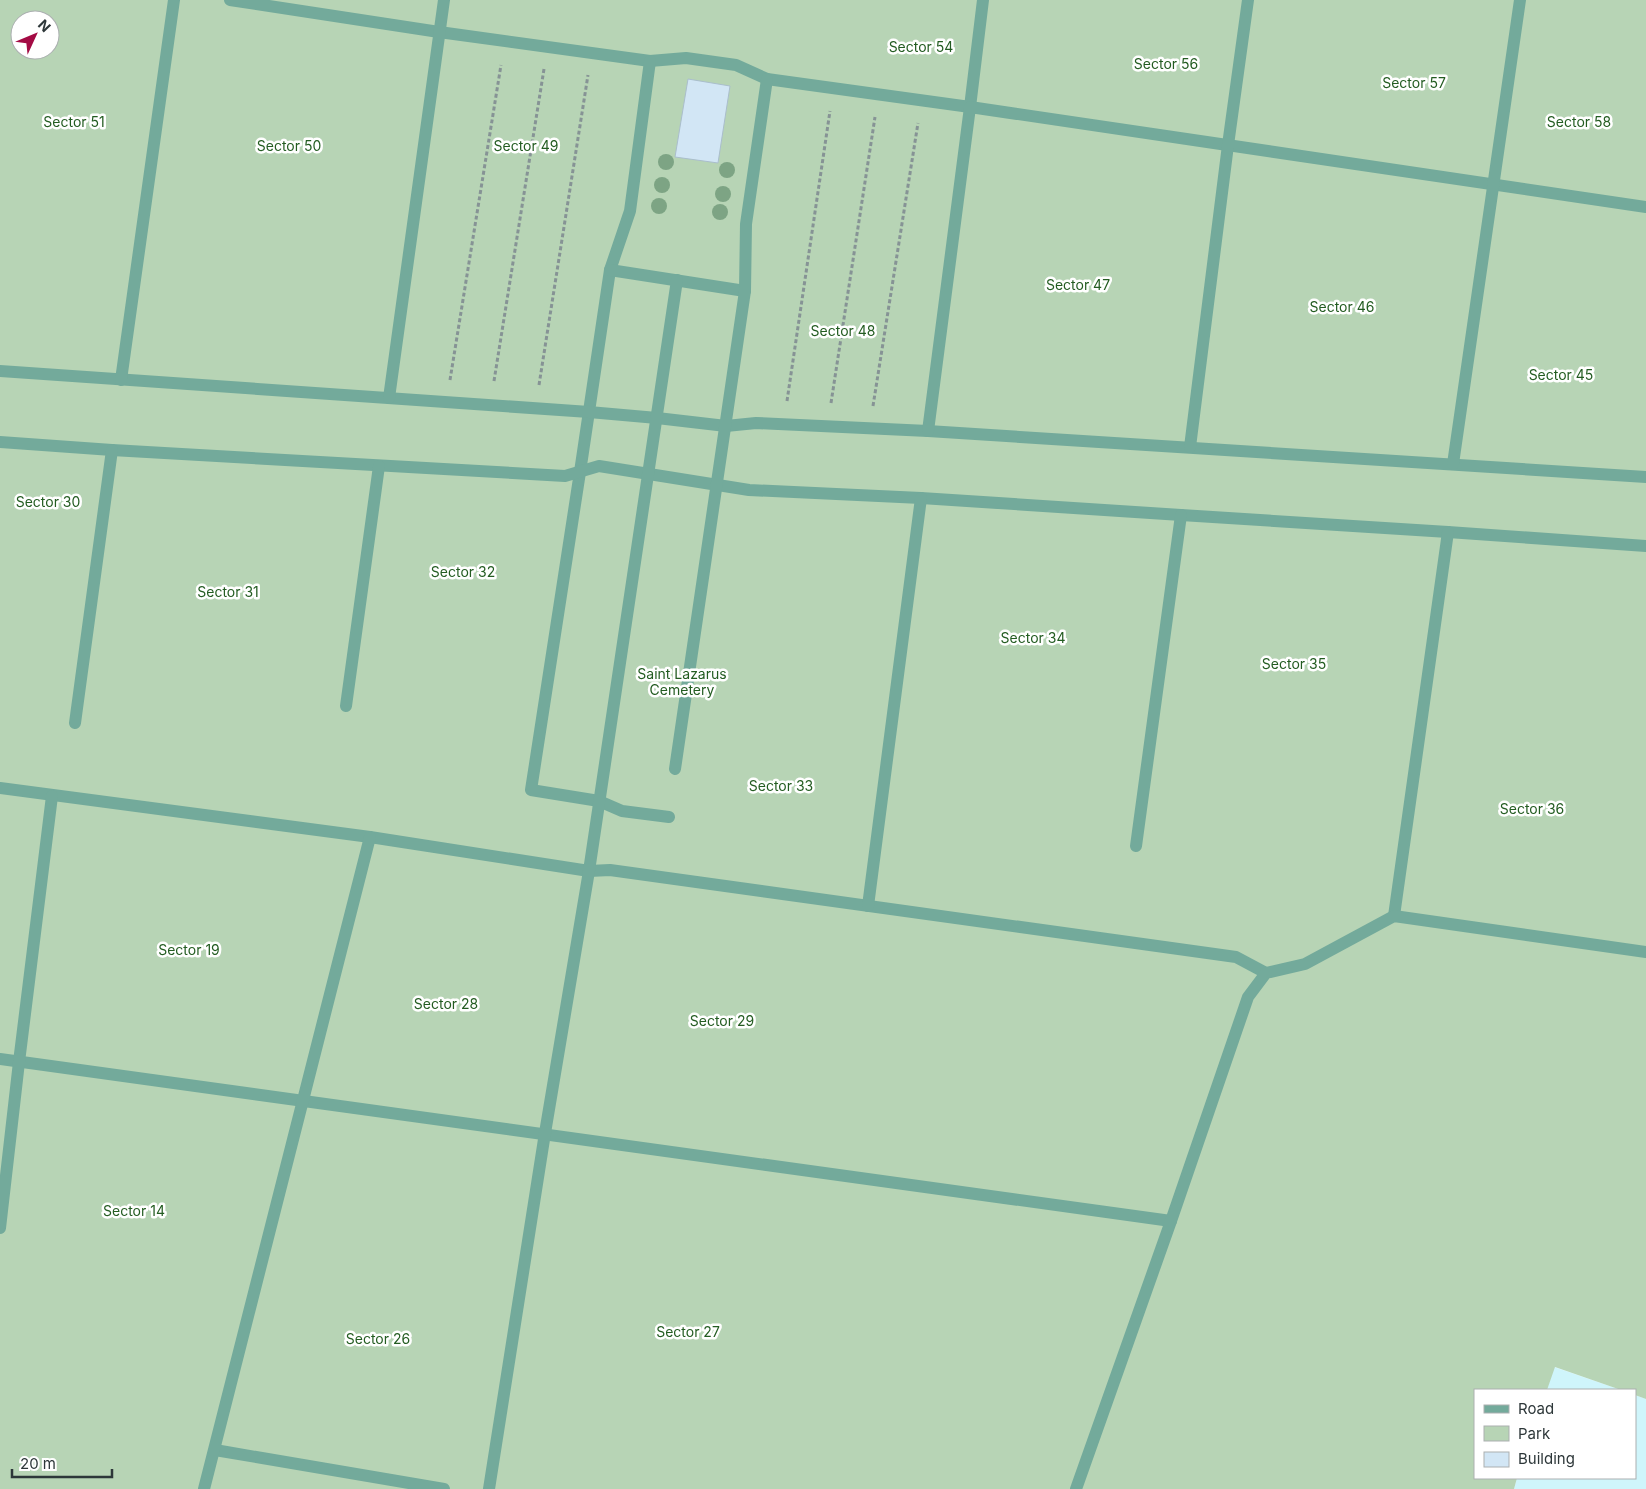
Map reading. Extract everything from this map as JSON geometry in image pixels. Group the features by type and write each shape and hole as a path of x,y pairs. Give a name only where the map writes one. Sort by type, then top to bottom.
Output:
{"lane":[{"path":"121,380 174,0"},
{"path":"230,0 439,32 650,61 686,58 736,65 767,79 1493,183 1646,207"},
{"path":"389,398 444,0"},
{"path":"928,431 983,0"},
{"path":"1190,447 1248,0"},
{"path":"1453,464 1520,0"},
{"path":"650,61 630,211 610,270 531,790 599,801 622,811 669,817"},
{"path":"675,769 745,291 746,224 767,79"},
{"path":"610,270 745,291"},
{"path":"490,1489 545,1133 589,871 677,280"},
{"path":"0,371 589,412 726,426 756,423 928,431 1646,477"},
{"path":"0,442 565,476 599,466 749,490 921,498 1646,546"},
{"path":"75,723 112,450"},
{"path":"346,706 379,466"},
{"path":"868,906 921,498"},
{"path":"1136,846 1181,515"},
{"path":"1394,916 1448,532"},
{"path":"0,788 370,837 589,871 610,870 1236,957 1266,973"},
{"path":"0,1228 52,796"},
{"path":"204,1489 370,837"},
{"path":"1076,1489 1248,997 1266,973 1305,964 1394,916 1646,952"},
{"path":"0,1059 1171,1220"},
{"path":"214,1450 444,1489"}],"path":[{"path":"446,402 506,40"},
{"path":"490,405 548,46"},
{"path":"535,408 591,52"},
{"path":"783,424 834,88"},
{"path":"827,427 878,94"},
{"path":"870,428 922,100"}],"shaded area":[{"path":"1554,1367 1618,1389 1547,1389"},
{"path":"1636,1395 1646,1399 1646,1489 1514,1489 1517,1479 1636,1479"}],"green space":[{"name":"Saint Lazarus Cemetery","path":"0,0 1646,0 1646,1399 1636,1395 1636,1389 1618,1389 1555,1367 1547,1389 1474,1389 1474,1479 1517,1479 1514,1489 0,1489"}],"building":[{"path":"688,79 730,86 718,163 675,157"}],"park label":[{"name":"Sector 54","path":"921,46"},
{"name":"Sector 56","path":"1166,63"},
{"name":"Sector 57","path":"1414,82"},
{"name":"Sector 51","path":"74,121"},
{"name":"Sector 58","path":"1579,121"},
{"name":"Sector 50","path":"289,145"},
{"name":"Sector 49","path":"526,145"},
{"name":"Sector 47","path":"1078,284"},
{"name":"Sector 46","path":"1342,306"},
{"name":"Sector 48","path":"843,330"},
{"name":"Sector 45","path":"1561,374"},
{"name":"Sector 30","path":"48,501"},
{"name":"Sector 32","path":"463,571"},
{"name":"Sector 31","path":"228,591"},
{"name":"Sector 34","path":"1033,637"},
{"name":"Sector 35","path":"1294,663"},
{"name":"Sector 33","path":"781,785"},
{"name":"Sector 36","path":"1532,808"},
{"name":"Sector 19","path":"189,949"},
{"name":"Sector 28","path":"446,1003"},
{"name":"Sector 29","path":"722,1020"},
{"name":"Sector 14","path":"134,1210"},
{"name":"Sector 27","path":"688,1331"},
{"name":"Sector 26","path":"378,1338"}]}
